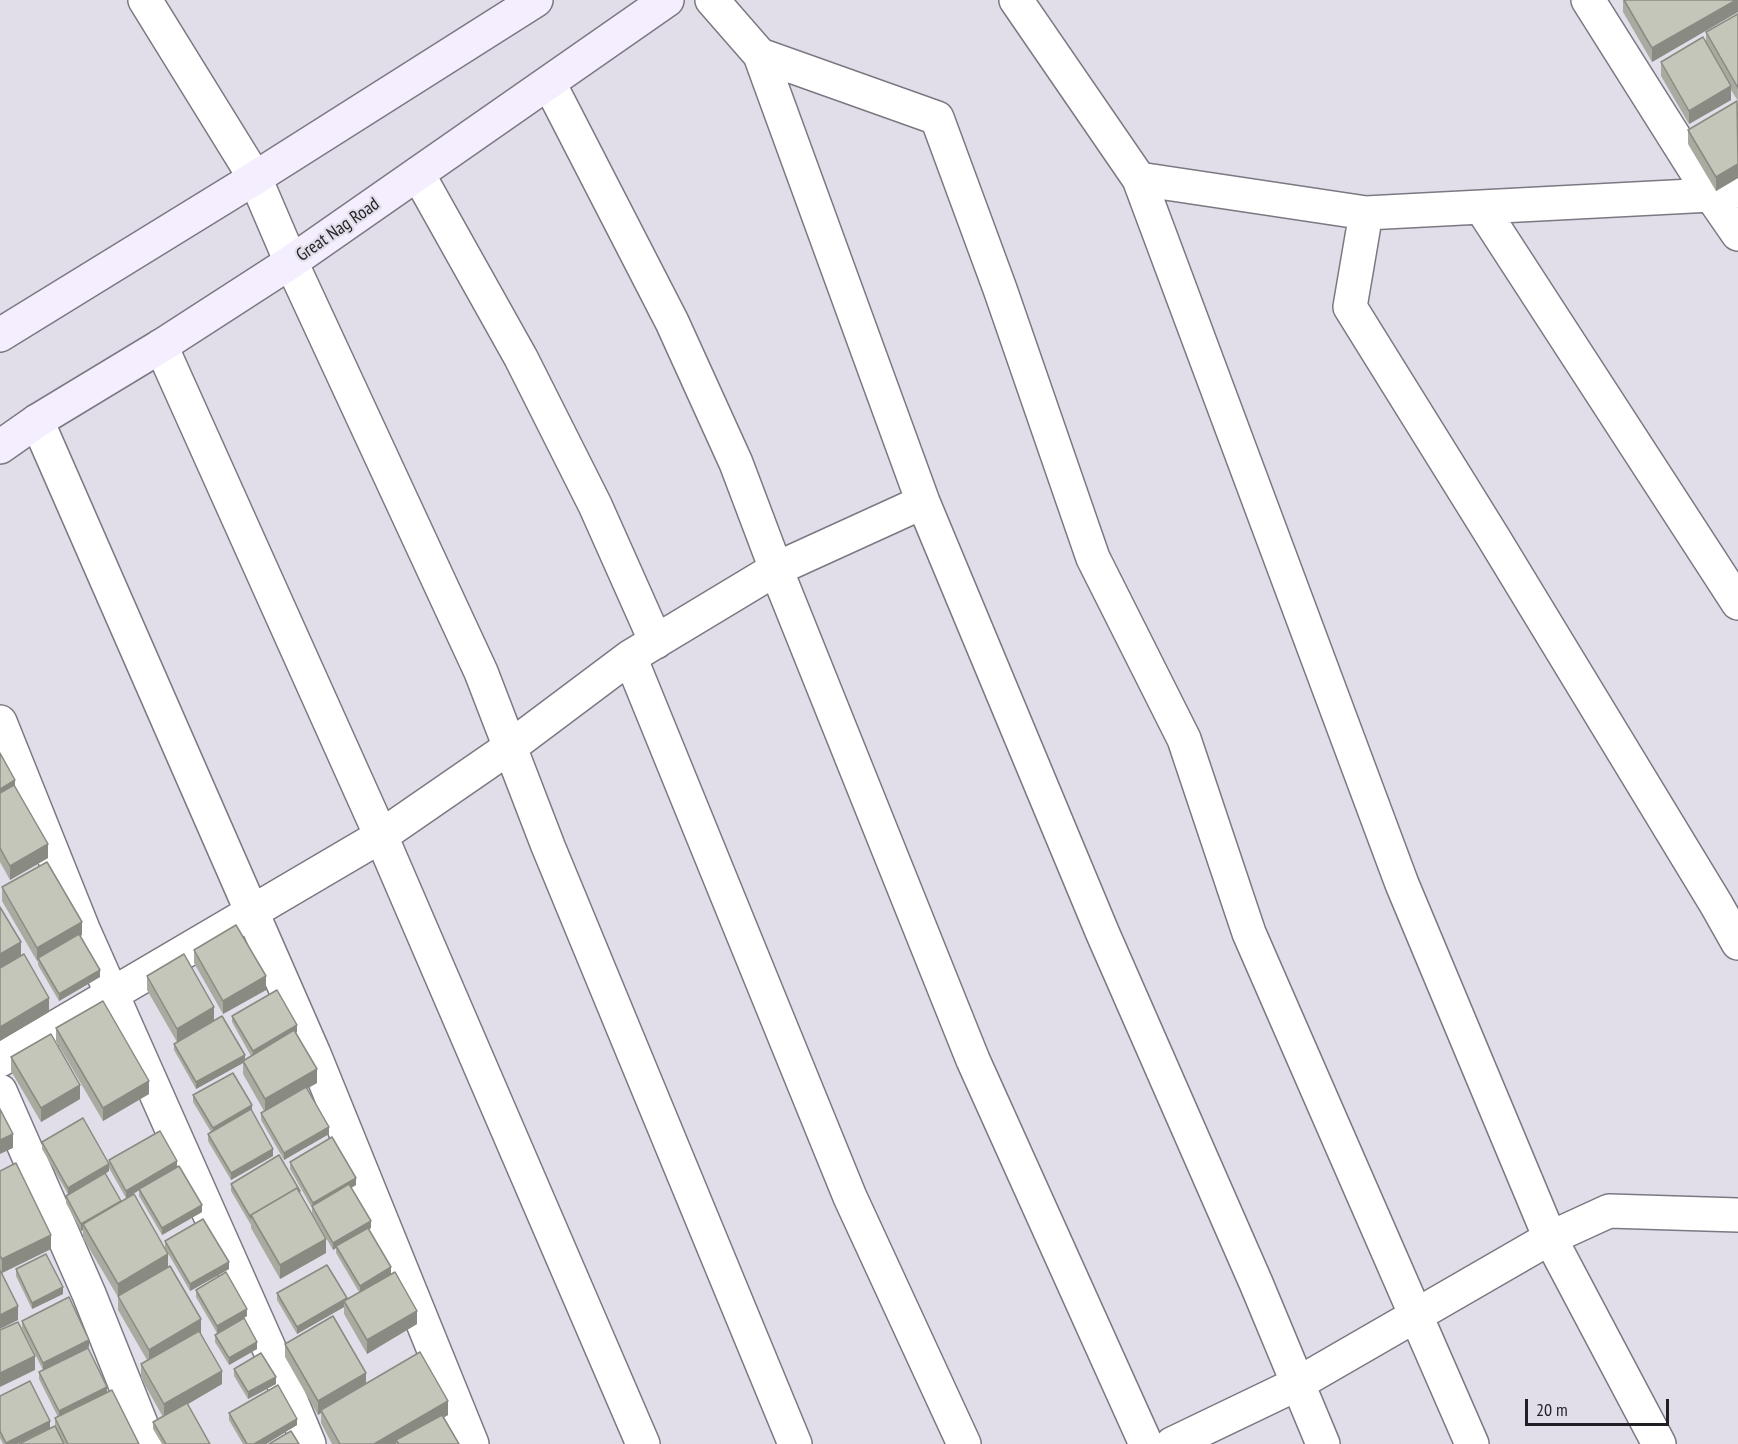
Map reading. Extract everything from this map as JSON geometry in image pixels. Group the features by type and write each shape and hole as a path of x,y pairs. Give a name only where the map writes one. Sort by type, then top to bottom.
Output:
{"main road":[{"path":"0,335 255,178 536,0"},
{"name":"Great Nag Road","path":"0,447 37,421 162,346 291,262 668,0"}],"street":[{"path":"145,0 255,178 291,262 481,672 548,846 795,1444"},
{"path":"712,0 760,55 923,502 1098,923 1252,1272 1323,1444"},
{"path":"1016,0 1139,179 1402,884 1550,1238 1659,1444"},
{"path":"1588,0 1724,193 1738,234"},
{"path":"760,55 938,118 1094,558 1184,739 1250,933 1472,1444"},
{"path":"549,83 672,322 736,463 776,569 973,1059 1146,1444"},
{"path":"418,174 521,358 595,505 643,650 850,1197 964,1444"},
{"path":"1139,179 1366,213 1724,193"},
{"path":"1481,207 1738,603"},
{"path":"1366,213 1350,308 1493,537 1738,943"},
{"path":"162,346 381,836 643,1444"},
{"path":"37,421 314,1054 472,1444"},
{"path":"0,1060 113,996 381,836 510,747 643,650 776,569 923,502"},
{"path":"0,722 79,919 269,1348 309,1444"},
{"path":"0,1091 89,1294 149,1444"},
{"path":"1172,1444 1297,1384 1550,1238 1609,1211 1738,1215"}],"building":[{"path":"1624,0 1736,0 1652,48"},
{"path":"1738,14 1738,88 1706,32"},
{"path":"1703,37 1731,86 1689,111 1661,62"},
{"path":"1737,101 1738,164 1716,177 1688,130"},
{"path":"0,753 15,780 0,789"},
{"path":"14,785 48,844 10,866 0,848 0,793"},
{"path":"47,862 82,922 37,948 2,887"},
{"path":"0,907 21,942 0,954"},
{"path":"236,925 266,976 223,1001 194,950"},
{"path":"79,934 100,970 59,994 38,958"},
{"path":"24,954 49,998 0,1027 0,968"},
{"path":"184,954 214,1007 177,1029 147,976"},
{"path":"277,990 297,1025 253,1051 232,1016"},
{"path":"103,1001 149,1081 103,1108 56,1028"},
{"path":"222,1016 245,1055 196,1082 174,1044"},
{"path":"294,1030 317,1069 265,1099 243,1061"},
{"path":"51,1034 80,1085 41,1108 11,1057"},
{"path":"233,1073 252,1105 213,1128 193,1095"},
{"path":"306,1087 329,1127 284,1153 261,1113"},
{"path":"0,1109 13,1134 0,1140"},
{"path":"251,1109 273,1149 231,1173 208,1134"},
{"path":"83,1118 109,1164 68,1188 42,1142"},
{"path":"160,1131 177,1161 126,1191 109,1160"},
{"path":"332,1137 356,1178 313,1203 290,1162"},
{"path":"279,1155 300,1191 297,1188 251,1215 251,1218 231,1184"},
{"path":"16,1163 51,1235 2,1259 0,1256 0,1171"},
{"path":"179,1166 202,1205 162,1228 139,1189"},
{"path":"105,1173 121,1201 81,1224 66,1196"},
{"path":"349,1184 371,1221 333,1243 312,1206"},
{"path":"297,1188 326,1239 280,1265 251,1215"},
{"path":"134,1194 168,1254 118,1284 83,1224"},
{"path":"203,1219 229,1262 190,1284 165,1241"},
{"path":"368,1228 391,1267 360,1286 336,1246"},
{"path":"46,1254 63,1287 32,1303 16,1269"},
{"path":"327,1265 347,1298 297,1327 277,1293"},
{"path":"170,1266 201,1319 149,1350 118,1296"},
{"path":"0,1270 18,1306 0,1315"},
{"path":"226,1272 247,1309 217,1326 196,1290"},
{"path":"395,1272 417,1311 367,1340 344,1301"},
{"path":"69,1297 89,1340 43,1363 22,1321"},
{"path":"333,1316 366,1373 318,1401 285,1344"},
{"path":"244,1318 257,1342 229,1358 215,1335"},
{"path":"18,1322 35,1356 0,1373 0,1330"},
{"path":"199,1331 222,1371 164,1404 141,1364"},
{"path":"88,1348 107,1387 59,1411 39,1372"},
{"path":"420,1352 448,1401 374,1444 340,1444 321,1410"},
{"path":"261,1353 276,1377 248,1392 234,1369"},
{"path":"30,1381 50,1421 6,1443 0,1431 0,1396"},
{"path":"278,1385 297,1419 254,1444 247,1444 229,1413"},
{"path":"112,1390 139,1444 68,1444 55,1418"},
{"path":"187,1403 210,1444 166,1444 153,1422"},
{"path":"442,1415 459,1444 399,1444 396,1440"},
{"path":"55,1426 64,1444 19,1444"},
{"path":"291,1431 299,1444 269,1444"}]}
